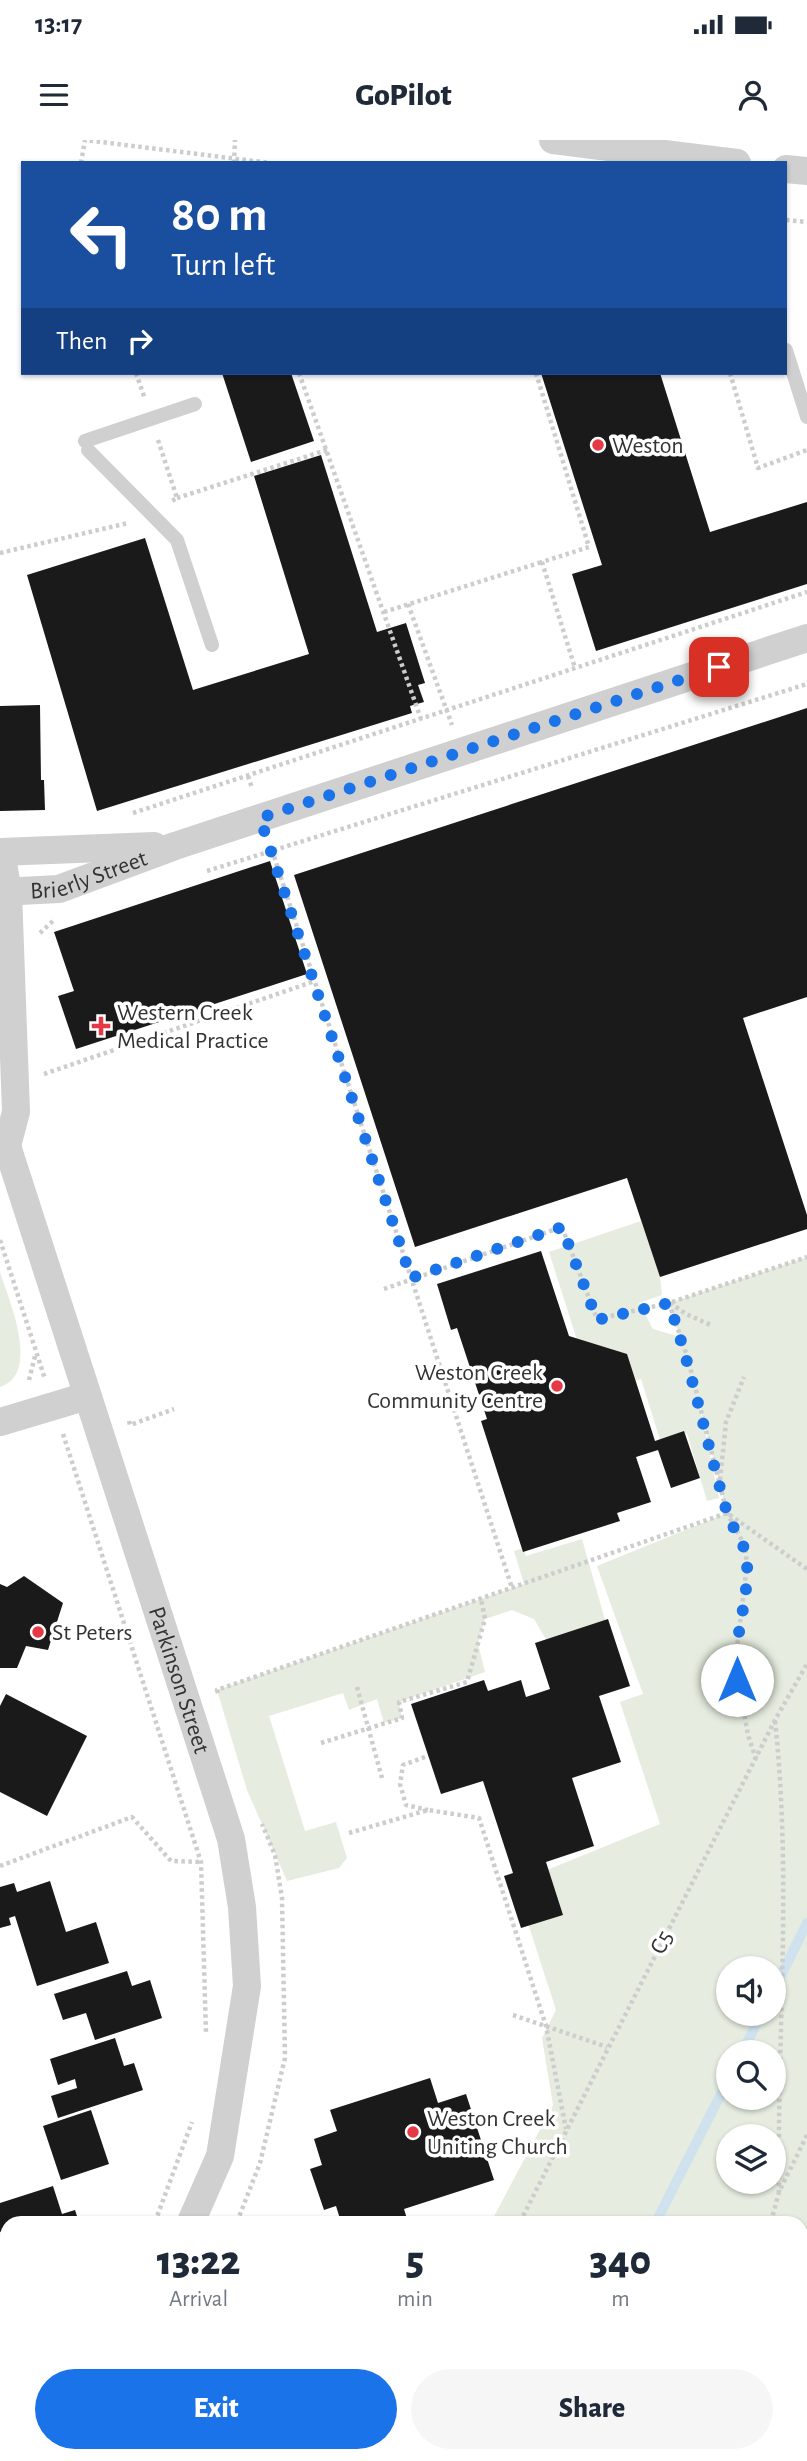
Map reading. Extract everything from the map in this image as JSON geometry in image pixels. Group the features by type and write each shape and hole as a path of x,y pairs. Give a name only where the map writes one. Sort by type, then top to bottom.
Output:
{"street":[{"path":"553,140 721,161"},
{"path":"787,169 807,171"},
{"name":"Brierly Street","path":"4,892 59,888 175,846 807,638"},
{"name":"Brierly Street","path":"0,852 175,846"},
{"name":"Parkinson Street","path":"0,852 16,1112 3,1140 231,1839 242,1907 247,1986 238,2052 220,2156 194,2216"},
{"path":"0,1422 87,1396"}],"lane":[{"path":"787,353 807,417"},
{"path":"195,404 87,445 177,540 212,645"}],"path":[{"path":"81,161 85,140 234,161 234,140"},
{"path":"787,220 807,222"},
{"path":"300,375 421,719"},
{"path":"384,612 589,547 537,375"},
{"path":"731,375 758,467 807,450"},
{"path":"177,498 327,450"},
{"path":"542,562 575,668"},
{"path":"123,817 807,592"},
{"path":"408,604 474,788"},
{"path":"218,869 807,684"},
{"path":"248,776 512,1588"},
{"path":"32,942 60,914"},
{"path":"15,1080 35,1077 314,981"},
{"path":"384,1289 562,1227 597,1320 669,1303 807,1257"},
{"path":"0,1240 201,1861 205,2034"},
{"path":"669,1303 685,1314 713,1326"},
{"path":"669,1303 688,1359 727,1513 745,1546 747,1565 735,1663 748,1735 756,1759"},
{"path":"22,1389 32,1376 36,1359 32,1338"},
{"path":"719,1484 726,1422 744,1377"},
{"path":"126,1412 131,1425 174,1409"},
{"path":"217,1690 727,1513"},
{"path":"727,1513 807,1569"},
{"path":"321,1743 402,1718 398,1702 467,1682 485,1619 481,1599"},
{"name":"C5","path":"523,2216 775,1720 807,1664"},
{"path":"357,1687 382,1778"},
{"path":"775,1720 782,1781 784,1851 780,2124"},
{"path":"425,1757 403,1765 400,1784 406,1805 428,1811 480,1818 546,2026 566,2130"},
{"path":"349,1833 428,1811"},
{"path":"0,1866 132,1817 171,1861 201,1861"},
{"path":"513,2015 607,2047"},
{"path":"157,2216 194,2111"},
{"path":"786,2178 807,2135"},
{"path":"773,2216 778,2194"}],"shaded area":[{"path":"641,1221 660,1277 662,1295 639,1303 653,1329 680,1337 669,1303 807,1257 807,2216 494,2216 553,2105 542,2038 556,2010 515,1883 660,1824 620,1702 643,1694 597,1566 727,1513 698,1399 719,1498 707,1501 687,1433 661,1443 641,1379 628,1383 578,1343 549,1252"},
{"path":"0,1272 15,1316 21,1352 19,1367 12,1379 0,1387"},
{"path":"582,1539 605,1620 547,1641 534,1619 512,1610 485,1619 478,1644 485,1672 399,1702 402,1718 384,1723 377,1699 349,1710 343,1693 269,1716 305,1831 336,1822 347,1858 339,1868 287,1881 247,1790 217,1690 524,1584 514,1551 523,1548 526,1556"}],"building":[{"path":"223,375 292,375 314,441 251,462"},
{"path":"542,375 661,375 710,532 807,502 807,584 596,651 572,574 602,565"},
{"path":"321,455 377,632 406,623 425,683 418,685 424,702 410,706 412,713 97,811 27,575 145,538 193,690 309,654 254,476"},
{"path":"40,705 41,780 44,780 45,810 0,811 0,706"},
{"path":"807,708 807,997 743,1018 807,1215 807,1229 660,1277 627,1178 415,1247 294,875"},
{"path":"270,861 307,974 76,1049 58,996 74,991 54,932"},
{"name":"Weston Creek Community Centre","path":"541,1251 569,1336 627,1354 655,1441 684,1431 700,1478 671,1488 658,1450 636,1457 651,1502 617,1513 620,1521 523,1552 481,1421 487,1419 457,1328 451,1330 437,1284"},
{"path":"24,1576 63,1603 48,1650 26,1646 17,1668 0,1668 0,1584 7,1587"},
{"path":"608,1619 630,1686 599,1696 621,1762 572,1778 594,1846 546,1862 563,1915 521,1928 504,1876 513,1873 483,1781 441,1794 411,1704 484,1680 488,1691 521,1680 526,1697 550,1689 535,1643"},
{"path":"6,1694 87,1736 47,1816 0,1792 0,1706"},
{"path":"50,1881 66,1932 96,1922 109,1963 37,1986 15,1916 9,1918 11,1925 0,1928 0,1887 14,1883 17,1892"},
{"path":"127,1971 132,1986 150,1980 162,2018 95,2040 86,2013 63,2020 54,1994"},
{"path":"115,2038 124,2066 134,2063 143,2090 58,2118 51,2096 77,2088 75,2079 58,2085 50,2059"},
{"path":"430,2078 438,2103 466,2094 494,2180 404,2209 406,2216 339,2216 336,2206 324,2210 310,2169 322,2165 314,2139 337,2131 330,2110"},
{"path":"91,2110 109,2164 61,2180 43,2126"},
{"path":"53,2186 62,2214 75,2210 77,2216 0,2216 0,2203"}],"waterway":[{"path":"786,1966 807,1923"},
{"path":"748,2040 755,2026"},
{"path":"659,2216 716,2104"}],"place":[{"name":"Weston","path":"598,445"},
{"name":"Western Creek Medical Practice","path":"101,1026"},
{"name":"Weston Creek Community Centre","path":"557,1386"},
{"name":"St Peters","path":"38,1632"},
{"name":"Weston Creek Uniting Church","path":"413,2132"}],"route":[{"path":"719,667 260,818 411,1278 562,1227 597,1320 669,1303 688,1359 727,1513 745,1546 747,1565 735,1663 737,1680"}]}
